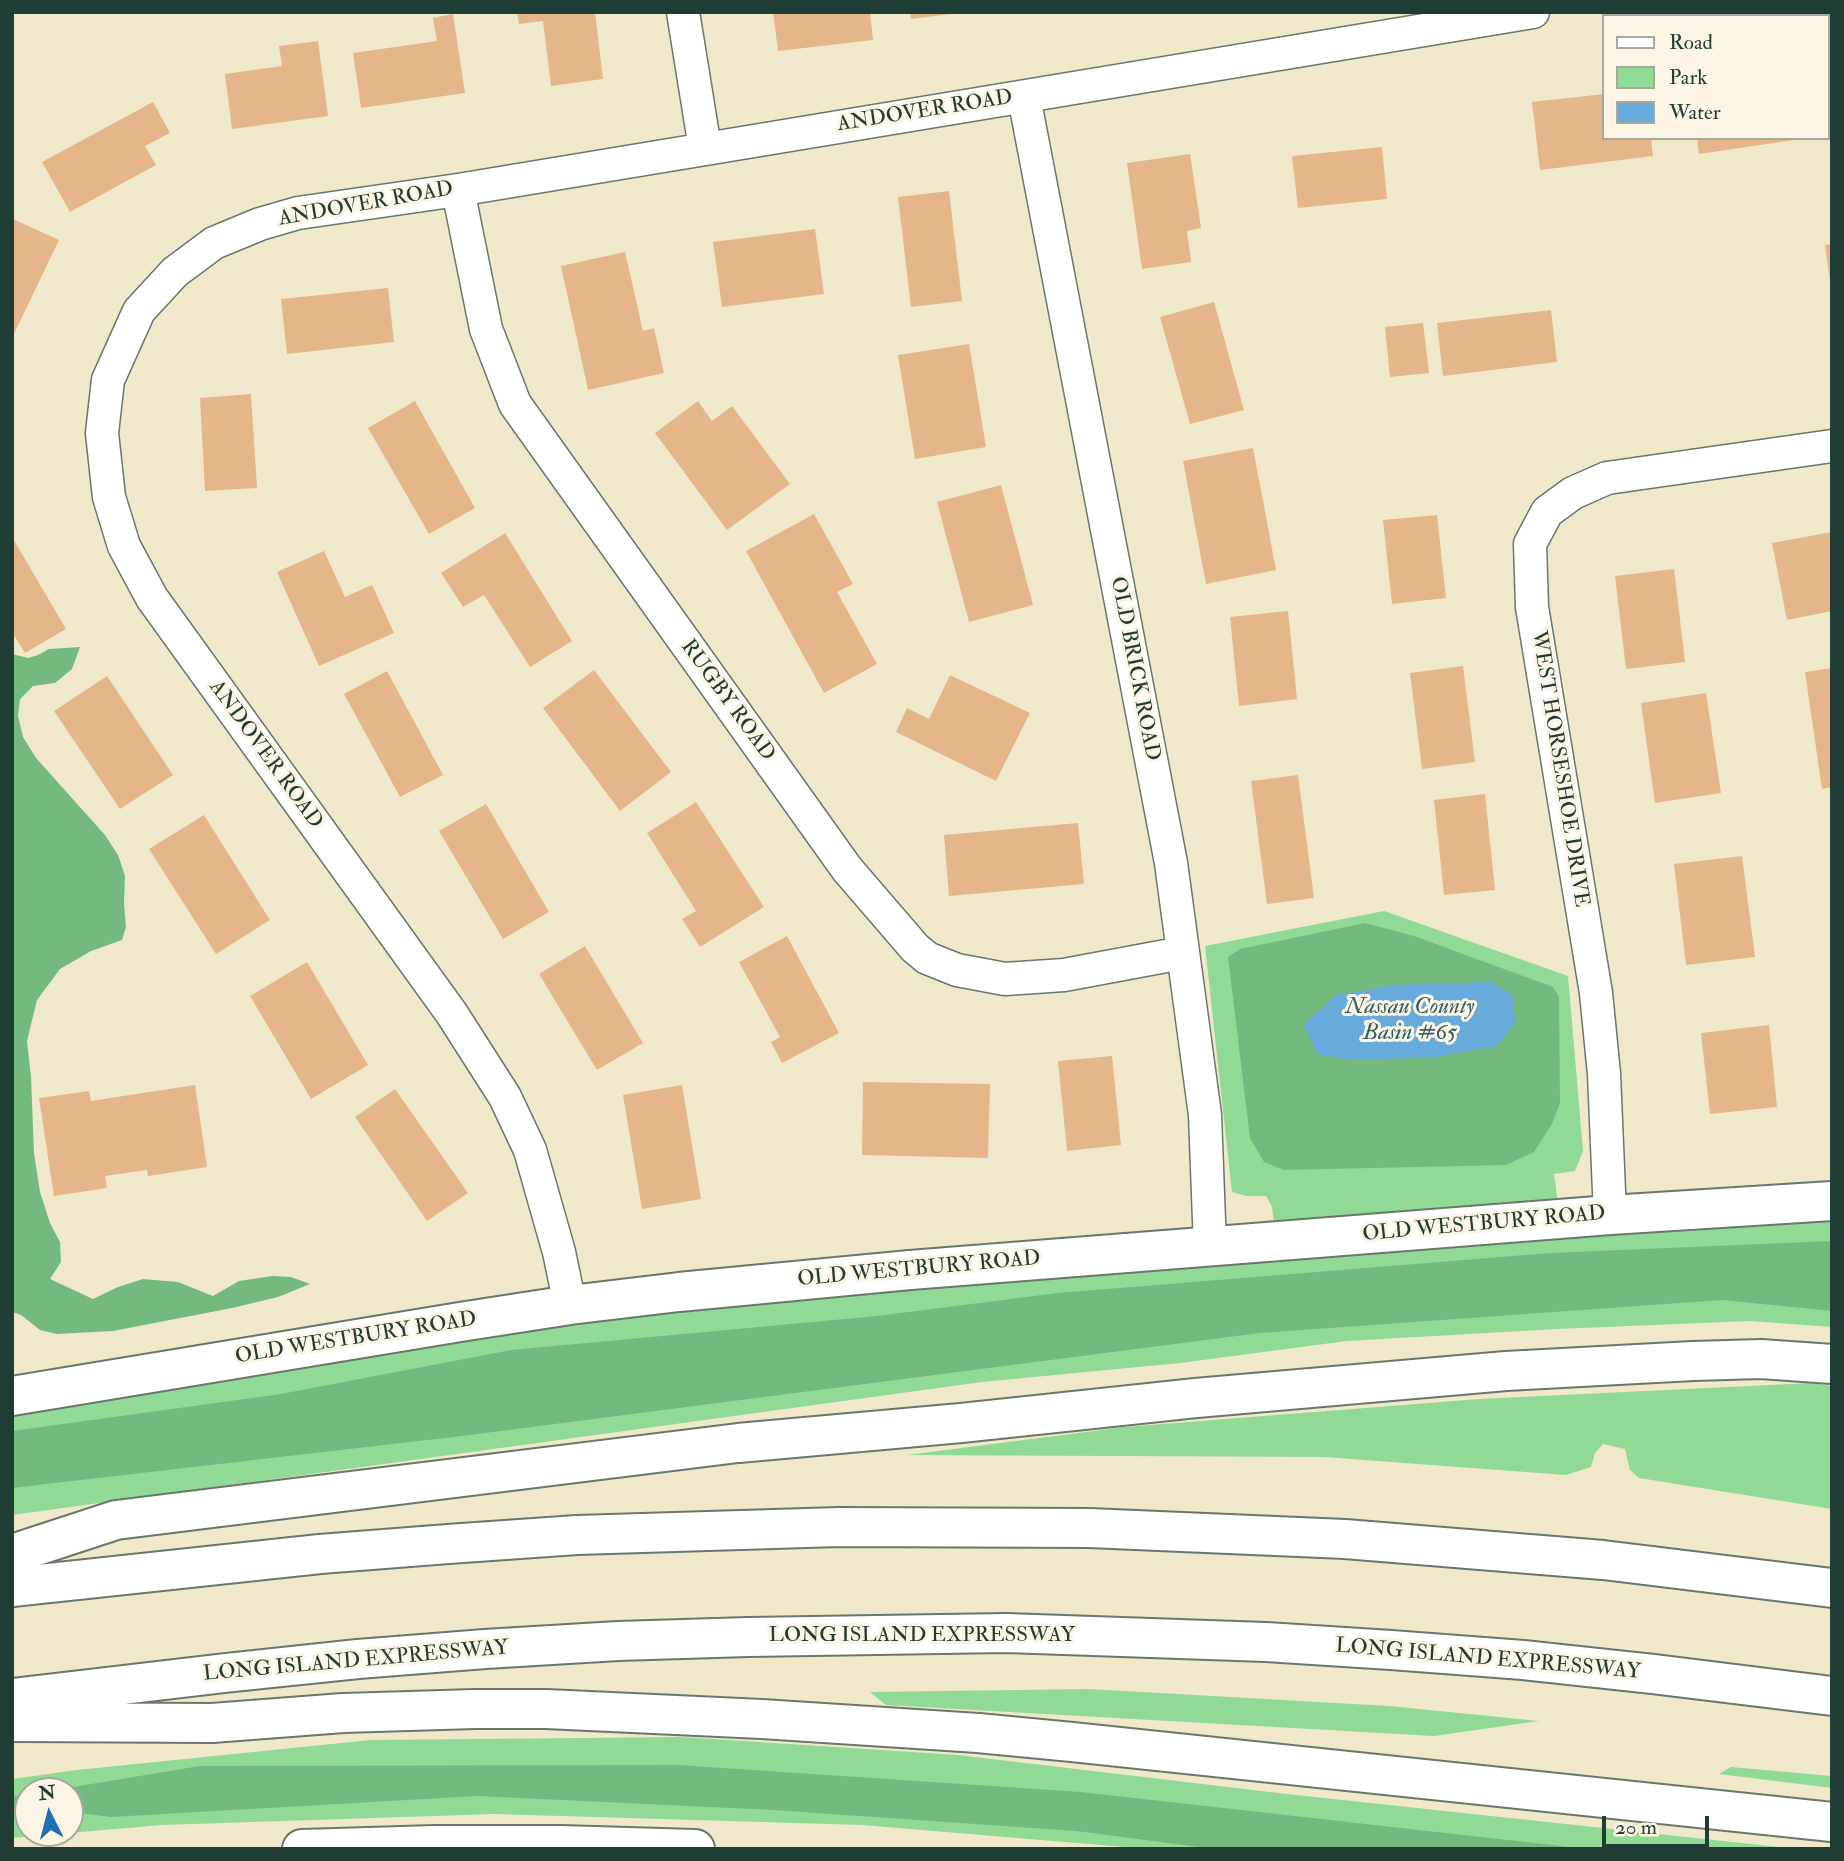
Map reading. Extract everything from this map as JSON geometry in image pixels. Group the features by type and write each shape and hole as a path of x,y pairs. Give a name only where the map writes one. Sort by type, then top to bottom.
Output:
{"main road":[{"name":"OLD WESTBURY ROAD","path":"12,1396 333,1342 679,1292 885,1272 1610,1215 1832,1201"},
{"path":"12,1554 116,1520 738,1443 1465,1374 1761,1359 1832,1364"},
{"path":"12,1587 320,1554 448,1544 577,1535 853,1527 1090,1528 1345,1539 1603,1560 1832,1588"},
{"name":"LONG ISLAND EXPRESSWAY","path":"12,1698 225,1672 485,1649 618,1641 993,1633 1136,1636 1405,1651 1588,1667 1832,1696"},
{"path":"12,1722 212,1723 343,1713 511,1709 762,1719 1072,1742 1832,1822"},
{"path":"302,1849 435,1845 695,1849"}],"street":[{"path":"683,12 705,148"},
{"name":"ANDOVER ROAD","path":"570,1306 559,1252 530,1150 505,1097 452,1014 152,598 124,546 109,497 102,433 108,380 139,311 175,272 214,243 260,224 298,214 458,190 1533,12"},
{"name":"OLD BRICK ROAD","path":"1024,97 1171,863 1205,1115 1210,1247"},
{"name":"RUGBY ROAD","path":"458,190 486,329 515,404 847,869 898,930 928,958 942,965 957,971 1005,979 1064,975 1182,953"},
{"name":"WEST HORSESHOE DRIVE","path":"1610,1215 1604,1074 1596,993 1532,607 1530,544 1547,512 1573,493 1607,478 1832,446"}],"green space":[{"path":"80,647 72,669 55,683 33,686 20,699 18,716 23,737 36,758 105,835 118,855 125,876 126,927 122,940 91,951 60,969 37,1000 27,1041 34,1153 40,1192 50,1223 60,1242 61,1262 50,1279 93,1299 143,1279 178,1282 213,1296 239,1281 272,1276 291,1277 310,1284 278,1297 232,1308 113,1331 57,1334 40,1330 21,1315 12,1312 12,654 28,658 49,649"},
{"path":"1384,911 1568,976 1583,1151 1575,1171 1554,1174 1560,1218 1276,1239 1272,1207 1266,1196 1246,1196 1232,1192 1205,946"},
{"path":"1365,923 1414,936 1553,987 1559,997 1560,1103 1552,1124 1534,1152 1506,1165 1284,1170 1264,1162 1250,1138 1228,957 1240,949"},
{"path":"1832,1221 1832,1327 1750,1321 1347,1341 1180,1363 982,1382 12,1515 12,1413 174,1389 576,1322 820,1299 1076,1270"},
{"path":"1832,1241 1832,1311 1722,1300 1260,1333 462,1436 12,1488 12,1431 281,1394 511,1350 877,1316 1058,1293 1550,1253"},
{"path":"1811,1383 1832,1386 1832,1509 1639,1478 1630,1470 1625,1449 1603,1444 1595,1453 1591,1467 1566,1475 1324,1457 907,1455 1125,1427 1479,1399"},
{"path":"1089,1689 1389,1706 1539,1721 1434,1736 886,1705 870,1692"},
{"path":"682,1737 958,1755 1287,1794 1798,1849 1148,1849 862,1825 494,1814 162,1825 84,1832 84,1777 26,1777 371,1740"},
{"path":"678,1765 1081,1792 1588,1849 1214,1849 1076,1831 773,1810 477,1796 111,1817 84,1814 84,1785 200,1766"},
{"path":"1731,1767 1832,1776 1832,1788 1719,1774"},
{"path":"12,1779 14,1779 12,1838"},
{"path":"12,1797 14,1797 12,1816"}],"water":[{"name":"Nassau County Basin #65","path":"1491,982 1512,995 1515,1022 1497,1046 1436,1057 1355,1060 1317,1054 1304,1024 1336,995 1395,985"}],"building":[{"path":"517,12 595,12 603,79 551,86 543,21 519,24"},
{"path":"773,12 870,12 873,40 778,51"},
{"path":"910,12 951,12 951,14 911,19"},
{"path":"453,14 465,93 361,108 353,53 437,41 433,18"},
{"path":"318,41 328,116 232,129 225,74 282,66 279,46"},
{"path":"1602,94 1602,140 1651,140 1653,156 1540,170 1532,102"},
{"path":"153,102 170,133 145,146 156,165 70,212 42,162"},
{"path":"1697,140 1794,140 1699,154"},
{"path":"1382,147 1387,199 1298,208 1292,156"},
{"path":"1190,154 1201,228 1187,231 1191,262 1142,269 1127,163"},
{"path":"949,191 962,301 911,307 898,197"},
{"path":"13,219 59,240 12,338 12,221"},
{"path":"815,229 824,294 722,307 713,242"},
{"path":"1832,244 1832,281 1830,281 1825,245"},
{"path":"625,252 643,331 654,328 664,373 588,390 561,266"},
{"path":"388,288 394,342 287,354 281,299"},
{"path":"1214,302 1244,410 1190,424 1160,317"},
{"path":"1551,310 1557,362 1443,376 1437,323"},
{"path":"1423,323 1429,373 1390,377 1385,327"},
{"path":"969,344 986,447 915,459 898,355"},
{"path":"251,394 257,488 205,491 200,398"},
{"path":"415,401 475,508 429,534 368,428"},
{"path":"698,401 712,421 732,406 790,484 727,530 655,433"},
{"path":"1253,448 1276,570 1206,584 1183,461"},
{"path":"1001,485 1033,605 969,622 937,502"},
{"path":"814,514 853,584 837,592 877,664 824,693 746,551"},
{"path":"1437,515 1446,598 1392,604 1383,520"},
{"path":"1832,532 1832,611 1787,620 1772,543"},
{"path":"505,533 572,641 530,667 484,595 463,607 441,573"},
{"path":"12,537 66,629 25,653 12,632"},
{"path":"324,551 345,597 372,585 394,633 319,666 277,572"},
{"path":"1674,569 1685,662 1626,669 1615,576"},
{"path":"1288,611 1297,699 1239,706 1230,617"},
{"path":"1463,666 1475,762 1422,769 1410,673"},
{"path":"1832,668 1832,787 1822,789 1805,672"},
{"path":"594,670 671,772 620,811 543,708"},
{"path":"387,671 443,775 400,797 344,694"},
{"path":"950,675 1030,713 996,781 896,732 907,708 929,719"},
{"path":"107,676 173,775 120,809 54,711"},
{"path":"1706,693 1721,793 1655,803 1641,703"},
{"path":"1298,775 1314,898 1267,904 1251,781"},
{"path":"1485,794 1495,890 1444,895 1434,800"},
{"path":"696,802 764,907 700,947 682,919 696,911 647,833"},
{"path":"486,804 549,912 503,939 439,831"},
{"path":"204,815 270,920 216,954 149,849"},
{"path":"1078,823 1084,884 949,896 944,835"},
{"path":"1742,856 1755,957 1686,965 1674,864"},
{"path":"787,936 839,1033 782,1063 771,1042 780,1037 739,962"},
{"path":"585,946 643,1043 597,1070 539,974"},
{"path":"307,962 368,1065 311,1099 250,996"},
{"path":"1769,1025 1777,1107 1710,1114 1701,1033"},
{"path":"1112,1056 1121,1145 1067,1151 1058,1061"},
{"path":"863,1082 990,1084 988,1158 862,1155"},
{"path":"195,1085 207,1167 148,1176 147,1170 105,1176 107,1188 54,1196 39,1098 89,1091 91,1101"},
{"path":"682,1085 701,1199 642,1209 623,1095"},
{"path":"395,1089 468,1193 427,1221 355,1117"}]}
